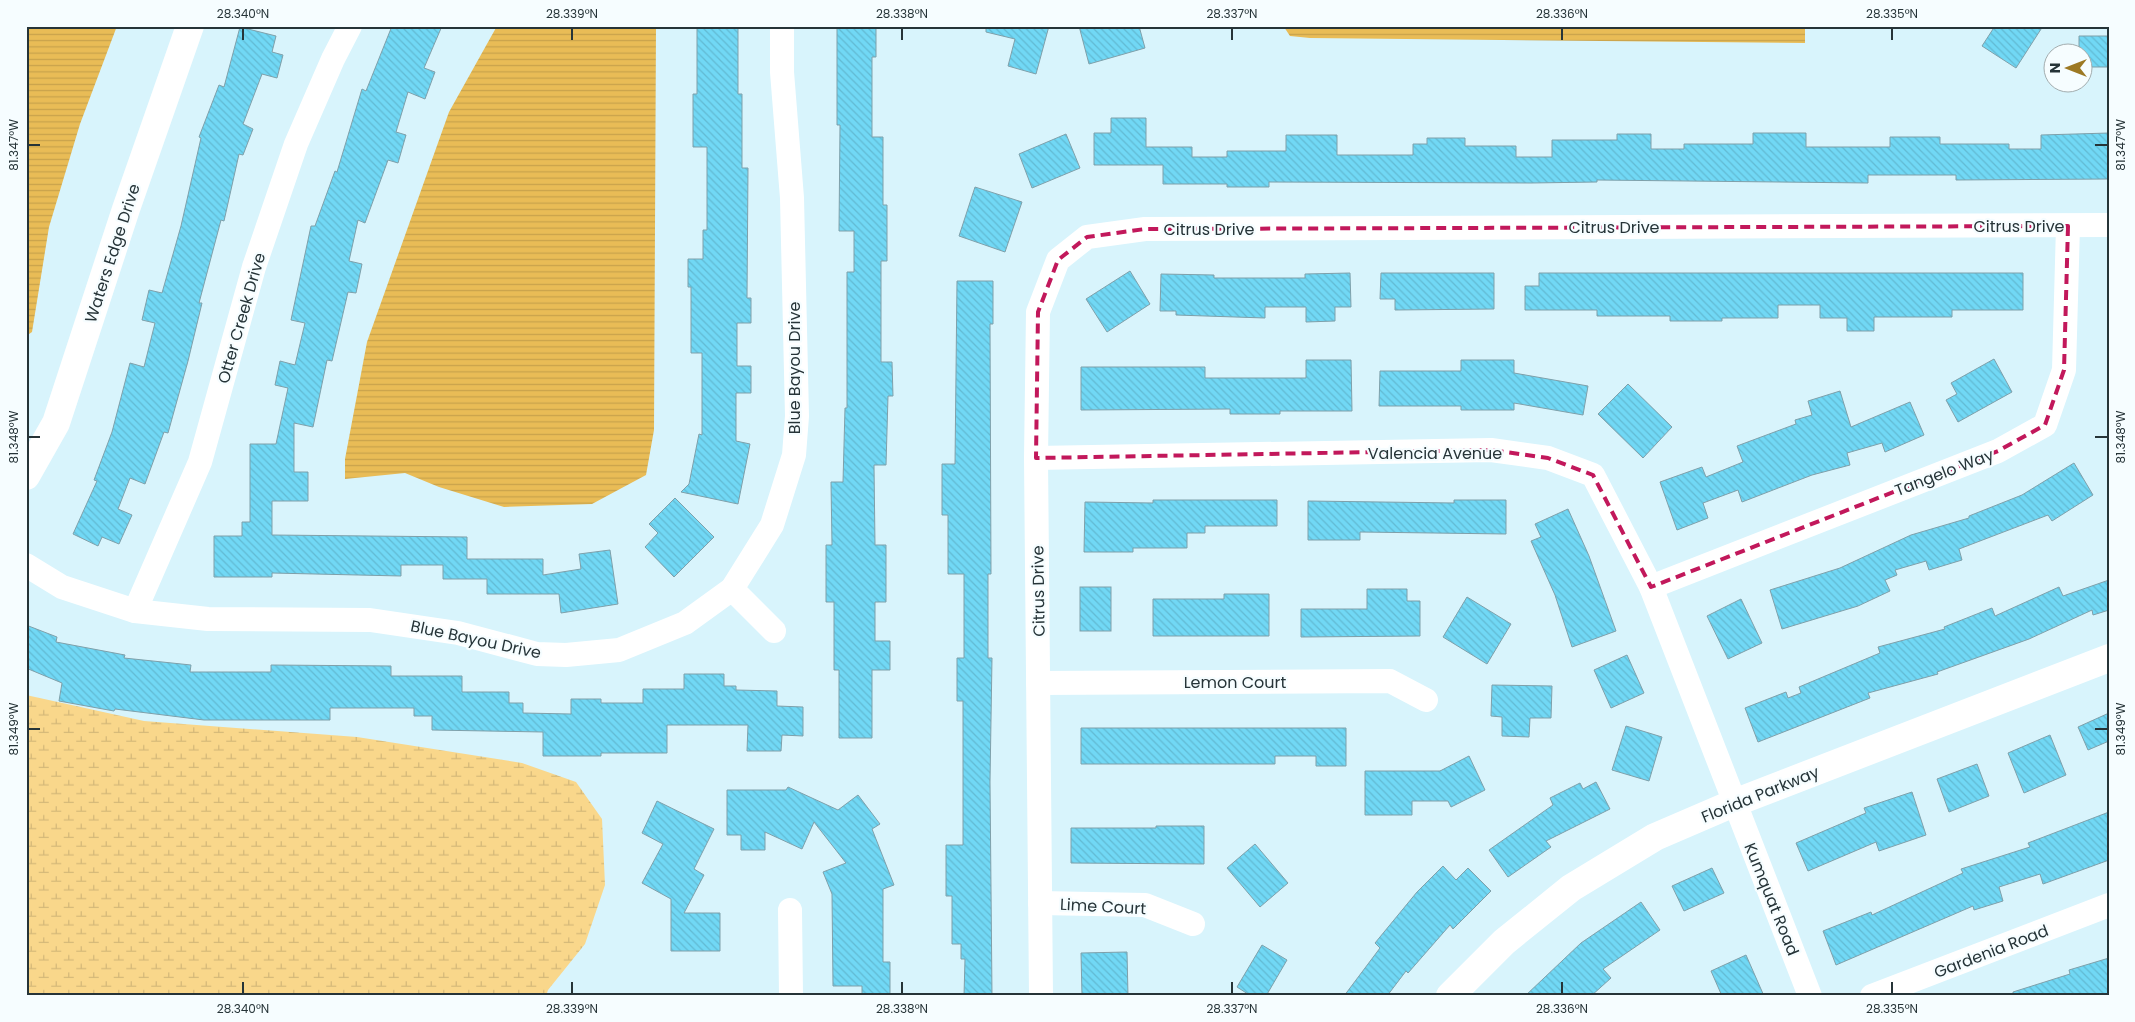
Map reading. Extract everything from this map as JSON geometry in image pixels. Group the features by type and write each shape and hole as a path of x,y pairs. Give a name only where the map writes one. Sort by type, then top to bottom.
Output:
{"street":[{"name":"Waters Edge Drive","path":"26,476 56,422 126,210 190,26"},
{"name":"Otter Creek Drive","path":"135,611 200,462 254,267 296,144 333,59 350,26"},
{"name":"Blue Bayou Drive","path":"26,565 62,587 135,611 208,619 370,620 458,633 537,654 566,655 618,650 685,623 732,589 772,525 794,455 797,416 792,198 782,72 782,26"},
{"name":"Citrus Drive","path":"1041,996 1036,458 1038,312 1058,260 1087,237 1145,229 2109,225"},
{"name":"Tangelo Way","path":"1651,587 1998,451 2046,425 2064,370 2068,226"},
{"name":"Valencia Avenue","path":"1036,458 1491,450 1548,458 1593,475 1651,587 1734,803"},
{"path":"732,589 774,632"},
{"name":"Florida Parkway","path":"1450,996 1504,942 1571,888 1655,837 1734,803 2109,658"},
{"name":"Lemon Court","path":"1038,683 1390,680 1426,700"},
{"name":"Kumquat Road","path":"1734,803 1810,996"},
{"name":"Lime Court","path":"1040,903 1145,905 1193,924"},
{"name":"Gardenia Road","path":"1872,996 2109,905"},
{"path":"790,910 791,996"}],"highlighted area":[{"path":"2068,226 2064,370 2045,425 1998,451 1651,587 1593,475 1548,458 1491,450 1036,458 1038,312 1058,260 1087,237 1145,229"}],"green space":[{"path":"26,695 144,721 357,737 522,763 576,782 602,819 605,885 585,944 548,990 546,996 26,996"}],"shaded area":[{"path":"26,26 117,26 80,124 49,227 32,332 26,336"},
{"path":"497,26 656,26 654,430 646,475 592,504 504,507 439,487 405,473 345,479 345,459 367,342 449,112"},
{"path":"1805,26 1805,43 1310,38 1290,36 1284,27"}],"building":[{"path":"392,26 442,26 424,68 435,72 425,99 408,92 396,132 406,135 398,163 388,160 365,223 358,220 349,261 362,264 356,293 348,292 332,361 327,360 313,427 294,423 294,472 308,472 308,501 272,501 272,535 467,537 467,559 543,559 543,575 581,569 579,554 610,550 618,604 561,613 559,594 487,594 487,579 443,579 443,565 401,565 401,576 272,573 272,577 214,577 214,536 242,536 242,522 250,522 250,444 276,444 288,388 275,385 280,361 295,365 305,323 291,320 311,226 315,226 335,171 337,172 362,89 366,91"},
{"path":"697,26 738,26 738,94 742,94 742,168 748,168 747,298 751,298 751,323 737,323 737,366 751,366 751,393 736,393 736,441 750,444 738,504 681,492 689,484 699,434 702,435 702,353 691,353 691,287 688,287 688,259 703,259 703,230 707,230 707,147 693,147 693,94 697,94"},
{"path":"837,26 876,26 876,57 872,57 872,137 883,137 883,205 887,205 887,261 881,261 881,362 892,362 893,396 888,396 886,465 874,465 875,545 886,545 886,602 875,602 875,641 890,641 890,670 872,670 872,738 839,738 839,670 834,670 834,602 826,602 826,545 832,545 831,482 843,482 845,408 847,408 847,272 854,272 854,231 839,231 840,125 837,125"},
{"path":"986,26 1049,26 1036,74 1008,66 1015,39 986,32"},
{"path":"1079,26 1139,26 1145,48 1089,64"},
{"path":"1995,26 2043,26 2016,68 1982,46"},
{"path":"240,27 276,36 272,52 283,55 277,78 262,74 243,124 253,129 243,155 239,154 224,221 221,220 199,303 202,303 168,433 164,432 145,484 130,478 118,509 132,515 119,544 102,537 98,546 73,534 97,481 94,480 112,432 130,363 144,367 155,323 142,320 149,290 162,293 181,226 201,138 199,137 219,85 224,87"},
{"path":"2079,36 2109,36 2109,67 2092,67 2092,42 2079,42"},
{"path":"1111,118 1146,118 1146,147 1192,147 1192,157 1227,157 1227,151 1286,151 1286,135 1337,135 1337,155 1413,155 1413,144 1427,144 1427,138 1465,138 1465,146 1516,146 1516,157 1552,157 1552,140 1617,140 1617,134 1651,134 1651,149 1684,149 1684,144 1753,144 1753,133 1806,133 1806,147 1890,147 1890,137 1940,137 1940,144 2009,144 2009,149 2041,149 2041,135 2109,133 2109,179 1956,180 1956,175 1868,175 1868,183 1597,180 1597,182 1531,183 1269,182 1269,187 1227,187 1227,184 1163,184 1163,165 1094,165 1094,133 1111,133"},
{"path":"1066,134 1080,168 1032,188 1019,154"},
{"path":"975,187 1022,202 1005,252 959,236"},
{"path":"1130,271 1150,304 1107,332 1086,299"},
{"path":"1350,273 1351,307 1335,307 1335,321 1306,322 1306,307 1265,307 1265,318 1176,315 1176,311 1160,311 1161,274 1214,275 1214,278 1305,278 1305,274"},
{"path":"1381,273 1494,273 1494,309 1395,310 1395,299 1380,299"},
{"path":"1539,273 2023,273 2023,310 1952,310 1952,317 1874,317 1874,331 1847,331 1847,318 1820,318 1820,305 1778,305 1778,318 1722,318 1722,321 1670,321 1670,316 1597,316 1597,310 1525,310 1525,286 1539,286"},
{"path":"957,281 993,281 993,324 990,324 991,574 988,574 988,658 992,658 990,782 992,996 964,996 965,959 961,959 961,944 952,944 952,896 946,896 946,845 963,845 963,701 957,701 957,658 964,658 964,574 948,574 948,515 942,515 942,464 955,464"},
{"path":"1994,359 2012,392 1958,422 1946,400 1957,394 1951,383"},
{"path":"1306,360 1351,360 1352,411 1280,411 1280,414 1230,414 1230,409 1081,410 1081,367 1205,367 1205,378 1306,378"},
{"path":"1461,360 1514,360 1514,373 1588,386 1583,415 1514,403 1514,410 1461,410 1461,406 1379,406 1380,371 1461,371"},
{"path":"1628,384 1672,427 1643,458 1598,414"},
{"path":"1840,391 1851,427 1910,402 1924,435 1885,452 1882,443 1847,453 1850,465 1812,475 1742,502 1738,490 1703,503 1708,518 1677,530 1660,482 1702,467 1706,477 1743,462 1737,446 1796,424 1795,420 1812,415 1808,401"},
{"path":"2074,463 2093,495 2052,521 2048,515 1959,549 1962,560 1929,570 1926,561 1895,570 1897,575 1885,580 1890,591 1858,606 1782,629 1770,590 1840,568 1911,535 1969,518 1969,516 2022,495"},
{"path":"675,498 714,537 674,577 645,547 658,533 649,524"},
{"path":"1153,500 1277,500 1277,526 1205,526 1205,533 1187,533 1187,548 1133,548 1133,552 1084,552 1085,502 1153,503"},
{"path":"1454,500 1506,500 1506,534 1360,532 1360,540 1308,540 1308,501 1454,503"},
{"path":"1568,509 1589,556 1616,631 1572,647 1555,595 1531,541 1541,537 1535,524"},
{"path":"2109,580 2109,610 2093,615 2092,610 2029,639 1937,672 1938,674 1868,693 1870,698 1758,742 1745,708 1786,692 1788,698 1801,693 1799,687 1880,653 1878,647 1945,629 1944,627 1992,608 1995,616 2059,587 2063,596"},
{"path":"1080,587 1111,587 1111,631 1080,631"},
{"path":"1367,589 1407,589 1407,601 1420,601 1420,636 1301,637 1301,609 1367,609"},
{"path":"1224,594 1269,594 1269,636 1153,636 1153,599 1224,599"},
{"path":"1467,597 1511,624 1487,664 1443,637"},
{"path":"1741,599 1762,643 1728,659 1707,616"},
{"path":"26,625 57,637 56,642 125,655 124,658 191,665 190,672 271,672 271,665 391,666 391,676 462,676 462,692 509,692 509,703 523,703 523,713 571,714 571,699 601,699 601,703 643,703 643,689 684,689 684,674 724,674 724,686 736,686 736,690 777,691 777,706 803,707 803,736 782,735 781,751 747,751 748,725 667,725 667,753 601,753 601,756 543,756 543,732 432,730 432,716 414,716 414,708 330,708 330,720 204,720 115,709 114,711 59,701 62,683 26,668"},
{"path":"1627,655 1644,693 1611,708 1594,670"},
{"path":"1492,685 1552,686 1551,718 1530,718 1529,737 1502,736 1502,717 1491,716"},
{"path":"2109,713 2109,741 2088,750 2078,727"},
{"path":"1626,726 1662,737 1649,781 1612,770"},
{"path":"1081,728 1346,728 1346,766 1316,766 1316,756 1275,756 1275,764 1081,764"},
{"path":"2050,735 2066,775 2024,793 2008,753"},
{"path":"1469,756 1485,790 1451,807 1448,801 1412,801 1412,815 1365,815 1365,771 1440,771"},
{"path":"1977,764 1989,796 1949,812 1937,779"},
{"path":"1596,782 1610,809 1546,841 1551,847 1508,877 1489,850 1553,805 1550,798 1580,783 1583,789"},
{"path":"788,787 838,810 858,795 880,824 872,829 894,885 883,889 883,962 890,962 890,996 862,996 862,986 833,986 832,894 823,872 846,863 814,822 802,849 765,832 765,850 741,850 741,835 727,835 727,790 786,790"},
{"path":"1912,792 1926,835 1879,851 1876,842 1808,871 1796,843 1866,813 1864,808"},
{"path":"657,801 714,829 694,869 704,875 684,913 720,913 720,951 671,951 671,899 642,883 663,844 642,833"},
{"path":"2109,812 2109,860 2043,884 2040,874 1999,887 2003,901 1974,910 1973,906 1836,965 1823,931 1871,912 1872,915 1963,873 1961,869 2030,847 2028,843"},
{"path":"1156,826 1204,826 1204,864 1071,863 1071,828 1156,828"},
{"path":"1255,844 1288,883 1260,907 1227,868"},
{"path":"1443,866 1456,880 1468,868 1491,891 1453,929 1450,925 1408,973 1406,971 1387,996 1344,996 1380,948 1375,943 1417,892"},
{"path":"1712,868 1724,893 1684,911 1672,886"},
{"path":"1641,902 1660,930 1603,969 1611,978 1591,996 1525,996 1581,943"},
{"path":"1262,945 1287,960 1266,996 1251,996 1237,987"},
{"path":"1127,952 1128,996 1082,996 1081,953"},
{"path":"1746,955 1764,996 1722,996 1711,971"},
{"path":"2109,958 2109,996 2013,996 2013,992 2070,974 2069,970"}]}
